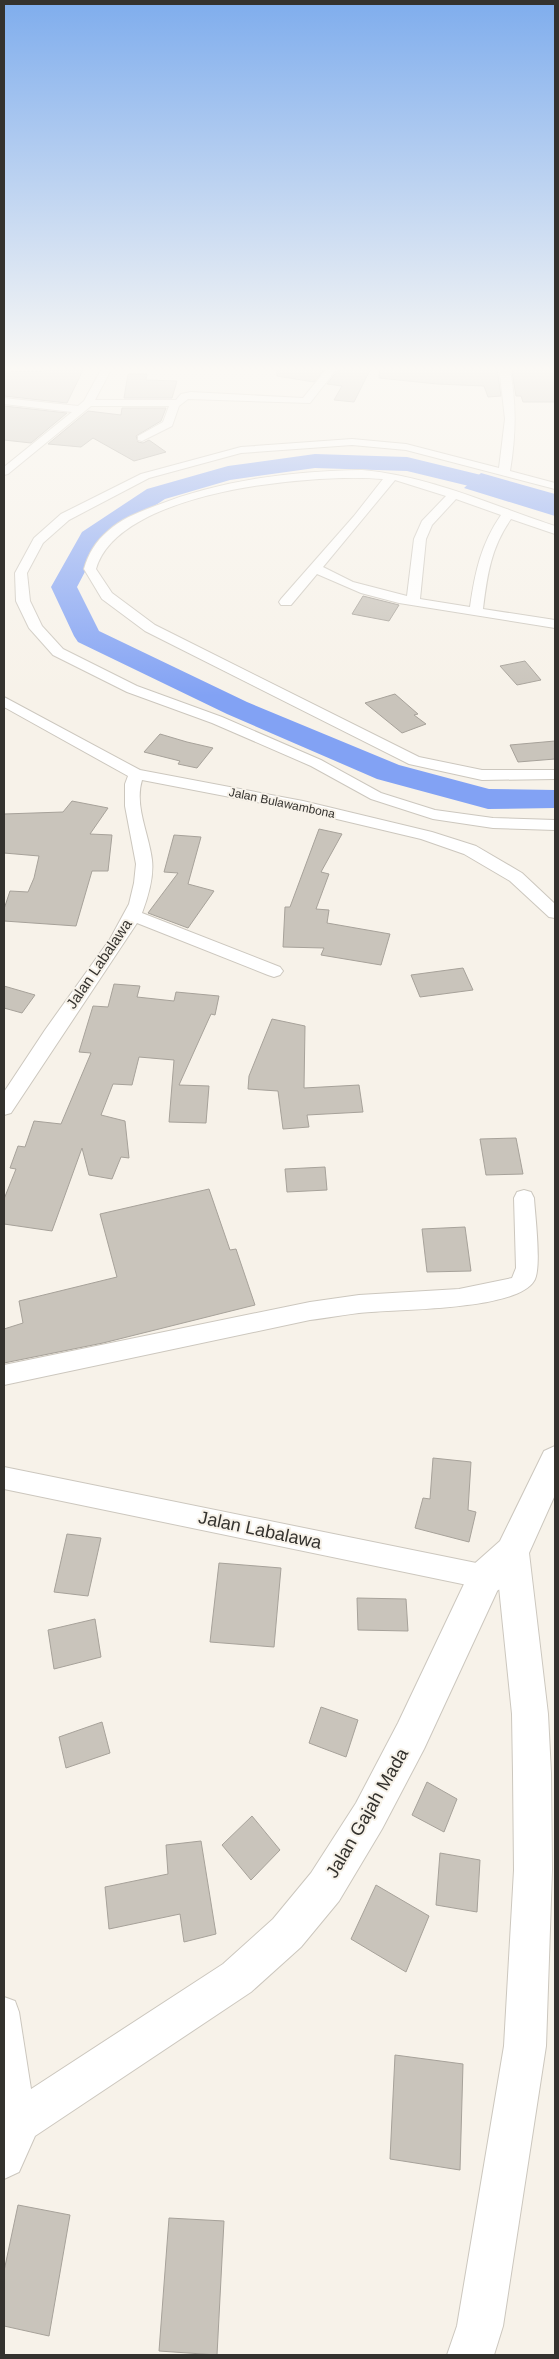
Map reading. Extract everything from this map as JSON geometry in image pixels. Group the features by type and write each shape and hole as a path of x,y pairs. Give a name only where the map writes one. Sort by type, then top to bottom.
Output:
{"main road":[{"path":"471,2355 480,2326 526,2046 533,1870 530,1714 504,1571 555,1461"},
{"name":"Jalan Gajah Mada","path":"20,2121 237,1978 287,1933 325,1887 369,1816 411,1736 504,1571"},
{"path":"4,2157 20,2121"}],"street":[{"path":"145,476 65,516 38,541 21,573 23,601 36,628 58,652 132,689 217,720 316,763 376,796 434,814 493,823 555,824"},
{"path":"317,476 274,480 225,488 176,501 115,530 93,557 90,569 107,596 150,628 414,761 482,775 555,775"},
{"path":"391,476 455,494 555,530"},
{"path":"286,602 358,519 391,476"},
{"path":"519,476 555,486"},
{"path":"413,602 420,539 426,524 438,508 455,494"},
{"path":"476,612 486,548 493,534 508,514"},
{"path":"316,569 339,582 360,590 413,602 555,624"},
{"name":"Jalan Bulawambona","path":"4,701 136,774 303,806 426,835 470,850 516,877 555,912"},
{"name":"Jalan Labalawa","path":"4,1108 10,1085 132,915 141,890 144,862 133,799 133,781 136,774"},
{"path":"132,915 274,971"},
{"path":"4,1375 310,1312 359,1304 459,1298 518,1285 526,1276 527,1268 524,1198"},
{"name":"Jalan Labalawa","path":"4,1478 504,1571"},
{"path":"4,2012 20,2121"}],"water":[{"path":"478,476 492,476 555,494 555,516 464,488"}],"building":[{"path":"363,596 399,605 389,621 352,614"},
{"path":"525,661 541,680 517,685 500,666"},
{"path":"395,694 418,714 414,715 426,724 402,733 365,703"},
{"path":"160,734 213,748 197,768 178,764 180,761 144,752"},
{"path":"555,741 555,759 518,762 510,745"},
{"path":"72,801 108,808 90,834 112,835 108,871 92,871 76,926 4,921 4,909 10,891 28,892 34,878 39,856 4,853 4,814 63,812"},
{"path":"319,829 342,834 321,872 329,874 316,909 329,910 327,923 390,934 381,965 321,955 324,948 283,947 285,907 290,907"},
{"path":"174,835 201,837 188,884 214,891 188,928 148,913 178,873 164,872"},
{"path":"463,968 473,990 420,997 411,975"},
{"path":"114,984 140,986 137,997 174,1001 176,992 219,996 215,1015 211,1014 179,1085 209,1086 206,1123 169,1122 174,1060 139,1057 132,1085 113,1084 101,1115 125,1121 129,1158 121,1157 112,1179 89,1175 82,1148 52,1231 4,1224 4,1199 16,1169 10,1168 18,1146 25,1147 34,1121 61,1124 91,1053 79,1052 93,1006 108,1007"},
{"path":"4,986 35,995 22,1013 4,1008"},
{"path":"272,1019 305,1026 304,1088 359,1085 363,1112 307,1115 309,1127 283,1129 278,1091 248,1089 249,1076"},
{"path":"516,1138 523,1174 486,1175 480,1139"},
{"path":"325,1167 327,1190 287,1192 285,1169"},
{"path":"209,1189 230,1250 236,1249 255,1305 103,1343 4,1363 4,1329 23,1323 19,1301 117,1277 100,1214"},
{"path":"465,1227 471,1271 427,1272 422,1229"},
{"path":"433,1458 471,1462 468,1510 476,1512 469,1542 415,1528 423,1498 430,1499"},
{"path":"67,1534 101,1538 88,1596 54,1592"},
{"path":"219,1563 281,1568 274,1647 210,1642"},
{"path":"357,1598 406,1599 408,1631 358,1630"},
{"path":"95,1619 101,1657 54,1669 48,1630"},
{"path":"321,1707 358,1720 346,1757 309,1743"},
{"path":"102,1722 110,1753 66,1768 59,1737"},
{"path":"427,1782 457,1799 444,1832 412,1815"},
{"path":"252,1816 280,1850 251,1880 222,1845"},
{"path":"201,1841 216,1934 184,1942 180,1914 109,1929 105,1887 168,1874 166,1845"},
{"path":"440,1853 480,1860 477,1912 436,1905"},
{"path":"376,1885 429,1916 406,1972 351,1939"},
{"path":"395,2055 463,2064 460,2170 390,2159"},
{"path":"18,2205 70,2215 49,2336 4,2326 4,2271"},
{"path":"169,2218 224,2221 217,2355 159,2351"}],"waterway":[{"path":"217,476 156,494 91,537 64,587 88,636 237,708 388,772 488,799 555,799"},
{"path":"457,476 473,480"}]}
